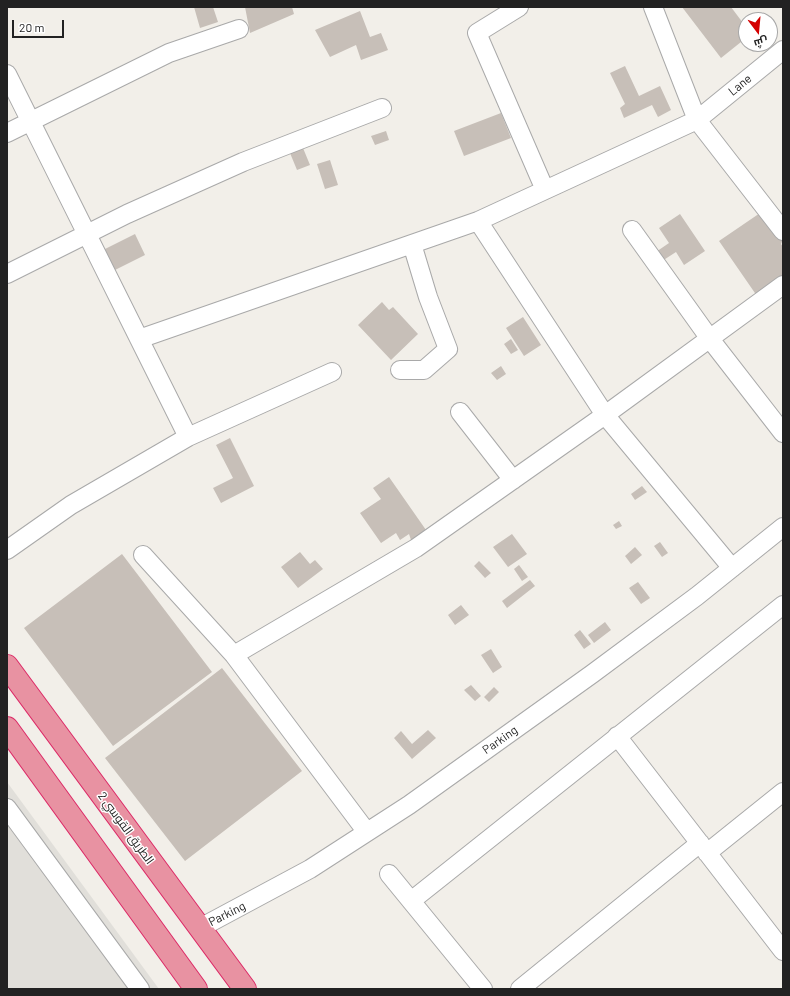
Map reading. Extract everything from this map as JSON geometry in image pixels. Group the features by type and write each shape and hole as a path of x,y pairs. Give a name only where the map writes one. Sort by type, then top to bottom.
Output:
{"highway":[{"name":"الطريق القوسي 2","path":"7,666 245,989"},
{"path":"7,728 196,989"}],"street":[{"path":"519,7 477,33 545,190"},
{"path":"653,7 697,120 783,231"},
{"path":"7,133 169,53 239,29"},
{"name":"Lane","path":"139,339 478,221 697,120 783,50"},
{"path":"7,74 188,437"},
{"path":"7,274 127,214 243,162 382,108"},
{"path":"478,221 605,415 732,568"},
{"path":"632,230 710,339 783,433"},
{"path":"400,370 424,370 448,349 428,296 412,244"},
{"path":"234,655 416,548 605,415 783,285"},
{"path":"7,550 71,505 188,437 332,372"},
{"path":"460,412 513,480"},
{"name":"Parking","path":"200,928 310,869 366,831 409,805 561,696 732,568 783,527"},
{"path":"143,555 234,655 366,831"},
{"path":"411,900 783,605"},
{"path":"617,736 783,951"},
{"path":"520,989 703,848 783,792"},
{"path":"7,808 140,989"},
{"path":"389,874 483,989"}],"shaded area":[{"path":"7,782 159,989 7,989"}],"building":[{"path":"194,7 213,7 218,22 200,28"},
{"path":"245,7 292,7 294,14 250,33"},
{"path":"682,7 731,7 738,16 738,44 721,58"},
{"path":"360,11 370,37 381,33 388,50 361,60 356,45 330,57 315,30"},
{"path":"625,66 639,96 660,86 671,110 658,117 652,105 624,118 620,108 625,104 610,73"},
{"path":"501,113 511,138 464,156 454,131"},
{"path":"386,131 389,140 375,145 371,136"},
{"path":"303,148 310,165 297,170 290,153"},
{"path":"330,160 338,185 325,189 317,164"},
{"path":"763,211 783,239 781,244 783,247 783,278 757,296 719,241"},
{"path":"680,214 705,251 684,265 676,252 659,263 653,254 669,243 659,228"},
{"path":"135,234 145,255 113,271 103,250"},
{"path":"382,302 389,310 393,307 418,334 391,360 358,325"},
{"path":"523,317 541,345 524,356 506,328"},
{"path":"511,339 518,350 511,354 504,344"},
{"path":"501,366 506,374 497,380 491,373"},
{"path":"230,438 254,486 221,503 213,488 233,478 216,445"},
{"path":"389,477 426,530 411,540 409,534 400,540 396,533 381,543 360,513 381,499 373,488"},
{"path":"642,486 647,492 635,500 631,494"},
{"path":"619,521 622,526 616,529 613,525"},
{"path":"512,534 527,554 508,567 493,547"},
{"path":"660,542 668,553 662,557 654,546"},
{"path":"635,547 642,555 631,564 625,556"},
{"path":"300,552 310,564 315,560 323,569 298,588 281,567"},
{"path":"122,554 212,672 113,746 24,628"},
{"path":"479,561 491,573 485,578 474,566"},
{"path":"519,565 528,577 522,581 514,569"},
{"path":"530,580 535,586 507,608 502,601"},
{"path":"638,582 650,598 641,604 629,588"},
{"path":"461,605 469,615 455,625 448,615"},
{"path":"605,622 611,630 594,643 588,635"},
{"path":"580,630 591,644 584,649 574,635"},
{"path":"491,649 502,667 493,673 481,655"},
{"path":"222,668 302,771 185,861 105,758"},
{"path":"471,685 481,696 475,701 464,690"},
{"path":"494,687 499,692 489,702 484,697"},
{"path":"428,730 436,738 412,759 394,738 401,731 412,744"}]}
